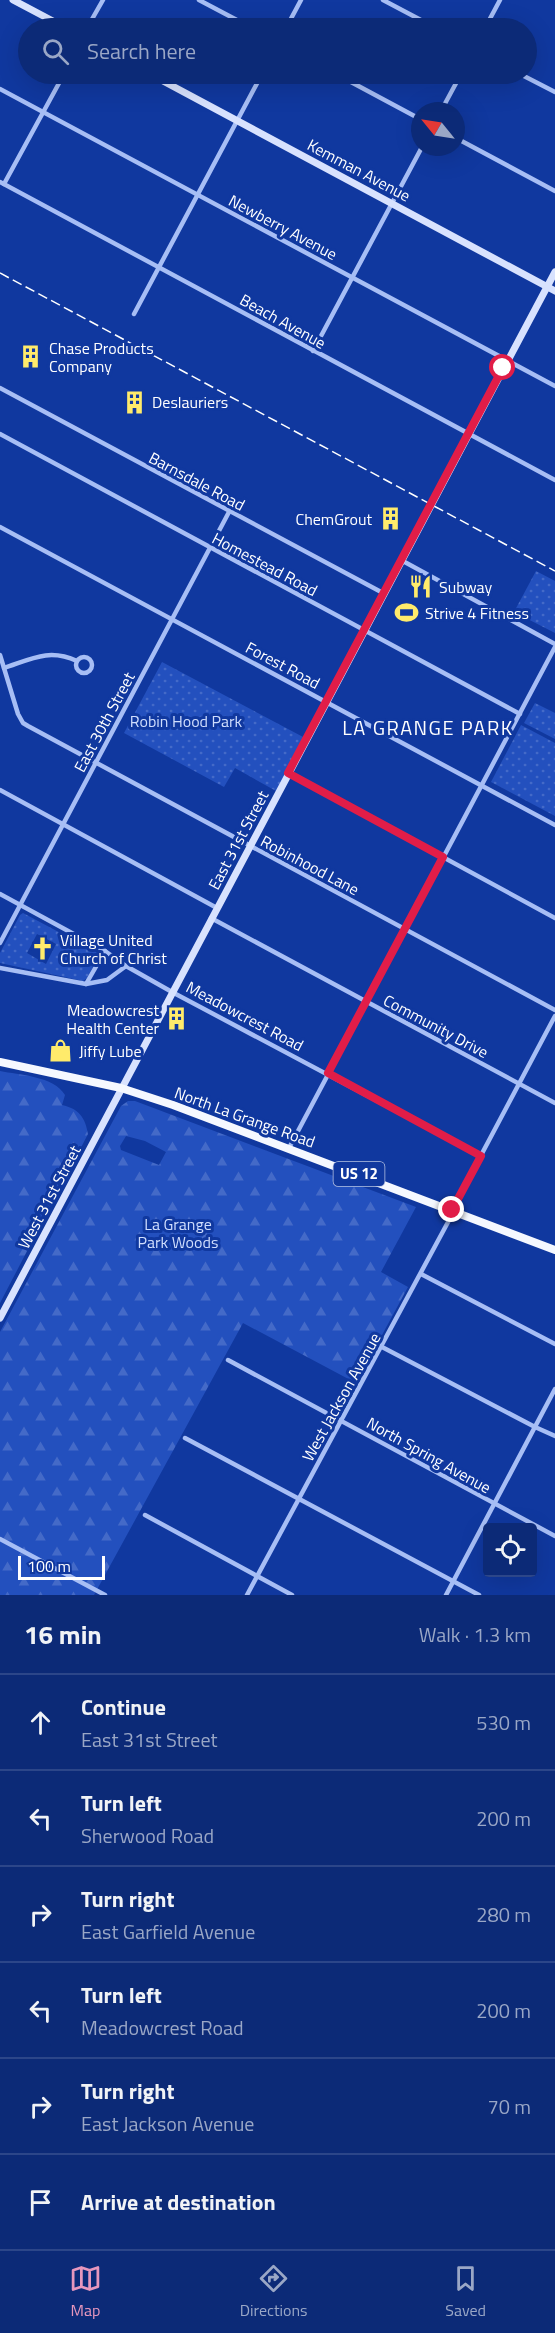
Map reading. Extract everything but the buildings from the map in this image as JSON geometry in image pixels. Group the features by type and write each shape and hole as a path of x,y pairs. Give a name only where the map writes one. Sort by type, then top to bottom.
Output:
{"main road":[{"path":"13,0 47,18"},
{"name":"Kemman Avenue","path":"169,84 551,286 555,291"},
{"name":"East 31st Street","path":"121,1088 507,361 551,286 555,272"},
{"name":"US 12","path":"0,1062 121,1088"},
{"name":"North La Grange Road","path":"121,1088 289,1148 555,1250"},
{"name":"West 31st Street","path":"0,1318 121,1088"}],"street":[{"path":"93,18 103,0"},
{"path":"199,0 233,18"},
{"path":"291,18 301,0"},
{"path":"383,0 417,18"},
{"path":"490,18 500,0"},
{"path":"537,83 555,92"},
{"path":"2,183 58,84"},
{"path":"134,314 257,84"},
{"path":"355,84 411,114"},
{"path":"446,102 456,84"},
{"name":"Newberry Avenue","path":"0,89 555,386"},
{"path":"465,143 555,191"},
{"path":"313,351 417,156"},
{"name":"Beach Avenue","path":"2,183 555,480"},
{"name":"Barnsdale Road","path":"0,388 383,593"},
{"name":"Homestead Road","path":"0,434 519,714"},
{"name":"East 30th Street","path":"0,943 229,512"},
{"name":"Forest Road","path":"0,527 555,825"},
{"path":"289,1148 555,646 401,560"},
{"path":"4,668 47,654 63,654 77,661"},
{"name":"Robinhood Lane","path":"0,655 18,714 23,723 555,1010"},
{"path":"288,773 555,918"},
{"path":"0,790 217,908"},
{"name":"Meadowcrest Road","path":"0,894 105,951 126,966 172,992 481,1156"},
{"name":"Community Drive","path":"211,918 555,1103"},
{"path":"86,984 105,951"},
{"path":"0,968 86,984 107,980 126,966"},
{"name":"West Jackson Avenue","path":"247,1595 421,1274 555,1016"},
{"path":"421,1274 555,1344"},
{"path":"382,1347 555,1436"},
{"name":"North Spring Avenue","path":"228,1360 555,1536"},
{"path":"446,1595 555,1389"},
{"path":"185,1438 479,1595"},
{"path":"145,1515 292,1595"},
{"path":"0,1539 105,1595"}],"green space":[{"path":"536,571 555,581 555,633 514,612"},
{"name":"Robin Hood Park","path":"162,662 305,738 276,791 235,768 224,787 124,733"},
{"path":"535,703 555,713 555,739 524,723"},
{"path":"521,725 555,743 555,816 491,782"},
{"path":"23,913 98,953 99,956 87,978 83,981 0,963 0,953","holes":["37,934 56,944 46,964 27,953"]},
{"path":"0,1071 36,1077 60,1089 65,1095 62,1105 73,1109 80,1115 88,1134 0,1303"},
{"name":"La Grange Park Woods","path":"128,1101 135,1101 416,1207 381,1272 408,1287 356,1383 243,1323 94,1595 0,1595 0,1332 121,1106","holes":["126,1136 145,1141 166,1152 159,1165 121,1150 120,1146"]}],"railway":[{"path":"0,273 555,571"}],"place":[{"name":"Chase Products Company","path":"31,357"},
{"name":"Deslauriers","path":"134,402"},
{"name":"ChemGrout","path":"390,519"},
{"name":"Subway","path":"421,587"},
{"name":"Strive 4 Fitness","path":"407,613"},
{"name":"Village United Church of Christ","path":"42,949"},
{"name":"Meadowcrest Health Center","path":"177,1019"},
{"name":"Jiffy Lube","path":"61,1051"}],"district":[{"name":"LA GRANGE PARK","path":"428,728"}],"route":[{"path":"452,1210 481,1156 328,1073 443,857 288,773 503,368"}]}
